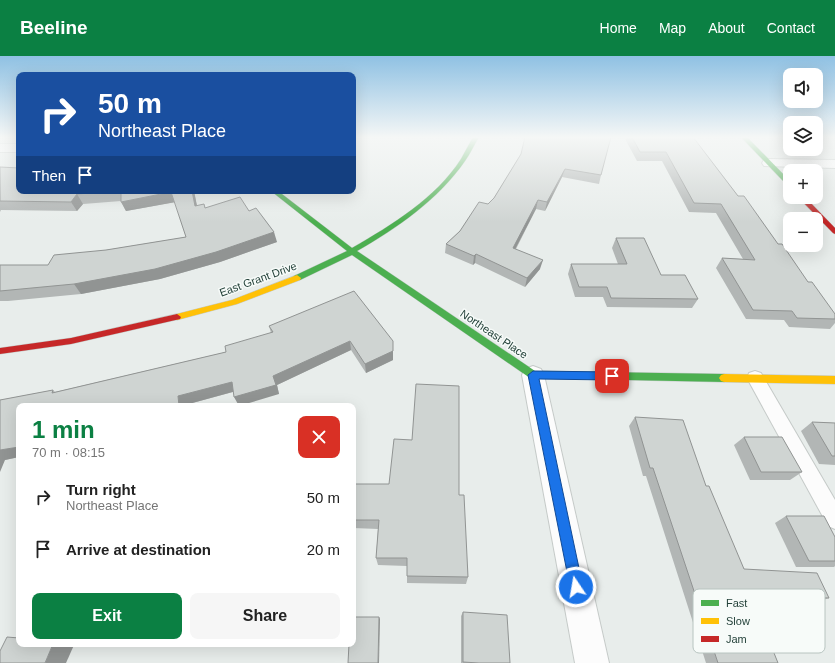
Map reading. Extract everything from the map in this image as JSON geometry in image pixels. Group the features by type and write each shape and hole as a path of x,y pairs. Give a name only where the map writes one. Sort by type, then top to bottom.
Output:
{"street":[{"name":"East Grant Drive","path":"0,351 77,340 174,320 253,296 304,275 353,252 401,220 441,188 460,165"},
{"path":"771,165 783,178"},
{"name":"Northeast Place","path":"278,194 353,252 533,375"},
{"path":"809,204 835,232"},
{"path":"592,663 533,375 835,380"}],"lane":[{"path":"755,378 835,519"}],"building":[{"path":"514,165 604,165 601,175 565,169 547,202 538,200 513,248 543,260 527,278 476,254 474,256 446,244 460,231 479,202 488,204 494,198"},
{"path":"673,165 715,165 738,196 744,196 778,244 782,244 783,252 787,252 808,282 812,282 835,314 835,319 797,318 792,311 753,310 722,258 755,260 721,204 694,203"},
{"path":"0,167 16,168 16,194 77,194 71,202 0,201"},
{"path":"121,194 161,194 121,202"},
{"path":"172,194 193,194 195,206 204,204 205,208 240,197 249,211 256,208 274,232 216,252 155,269 74,284 0,291 0,265 48,265 54,255 106,250 186,237"},
{"path":"616,238 644,238 661,275 685,275 698,299 611,298 607,287 579,287 571,264 627,264"},
{"path":"354,291 393,341 393,351 365,364 350,341 273,376 276,385 234,397 232,382 178,396 179,403 16,403 16,447 0,450 0,400 53,390 52,393 226,352 225,346 273,332 269,326"},
{"path":"416,384 459,386 459,495 464,495 468,577 407,576 407,558 376,558 379,520 356,520 356,484 389,484 394,439 412,440"},
{"path":"635,417 683,420 706,486 709,486 744,569 817,573 825,589 693,589 653,468 650,468"},
{"path":"812,422 835,423 835,456 832,456"},
{"path":"744,437 782,437 802,472 761,472"},
{"path":"786,516 824,516 835,537 835,561 809,561"},
{"path":"825,590 829,598 825,598"},
{"path":"463,612 507,615 510,663 463,662"},
{"path":"356,617 379,617 378,663 348,663 349,647 356,647"},
{"path":"7,637 16,638 16,647 52,647 45,663 0,663 0,651"},
{"path":"715,653 774,653 778,663 718,663"}],"traffic: fast":[{"path":"297,278 347,254 374,239 399,222 423,203 445,182 459,165"},
{"path":"771,165 783,178"},
{"path":"278,194 353,252 533,375 724,378"}],"traffic: slow":[{"path":"177,317 234,302 297,278"},
{"path":"724,378 835,380"}],"traffic: jam":[{"path":"808,204 835,232"},
{"path":"0,351 71,341 177,317"}],"route":[{"path":"576,587 533,375 612,376"}]}
